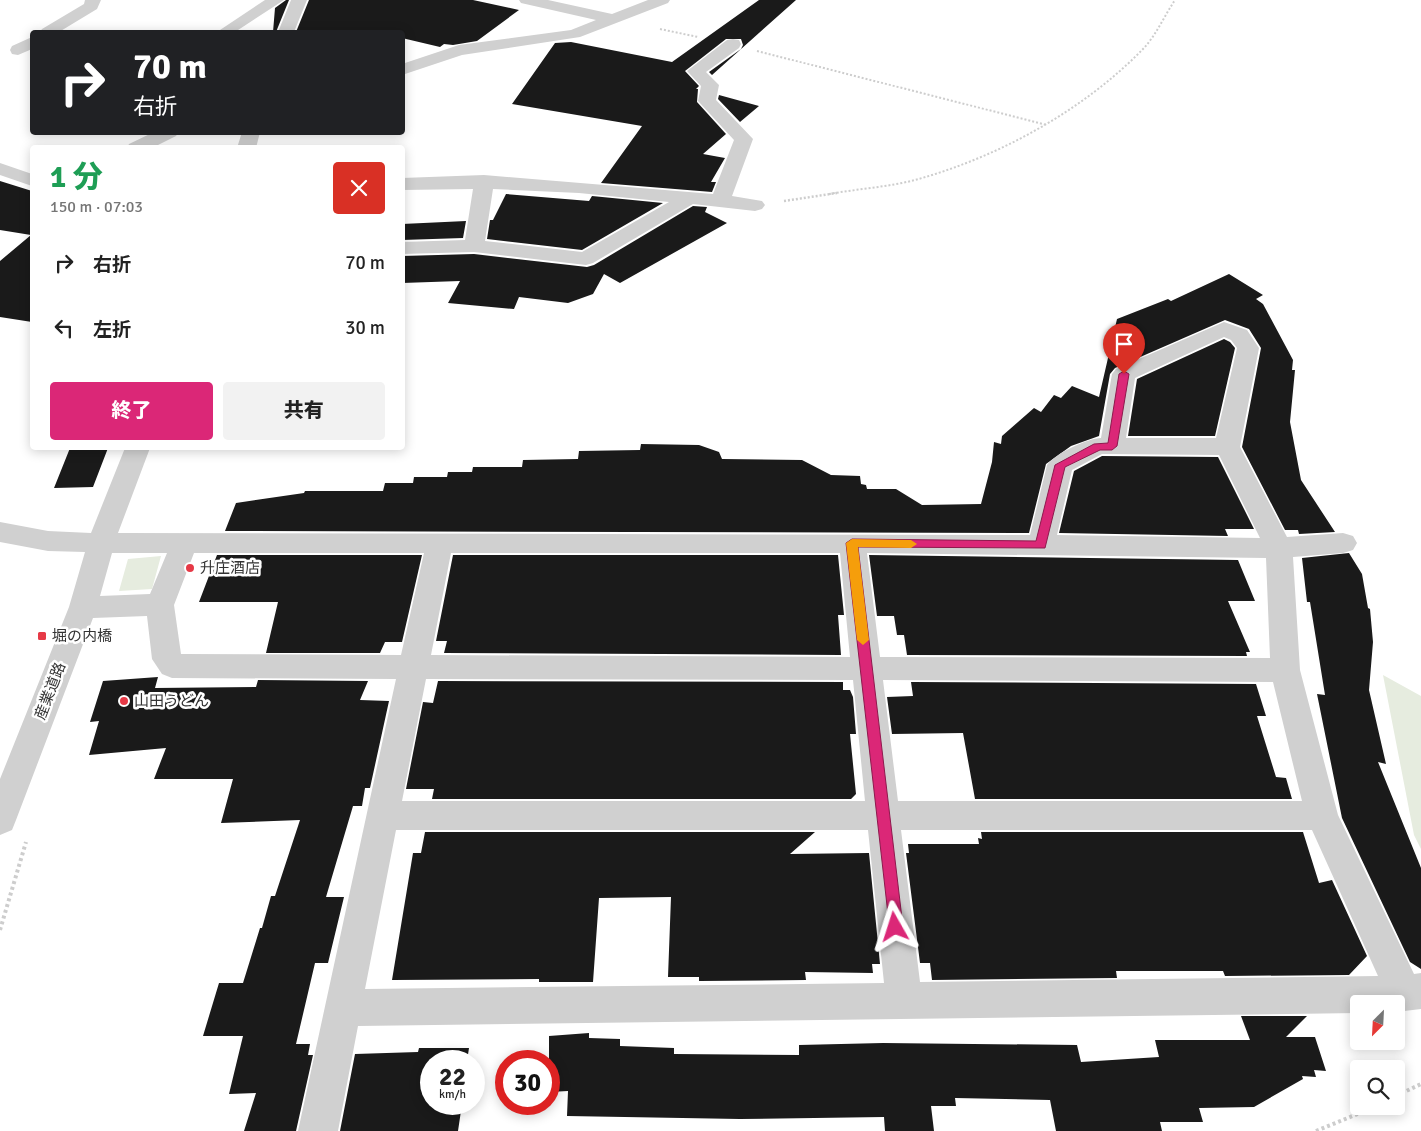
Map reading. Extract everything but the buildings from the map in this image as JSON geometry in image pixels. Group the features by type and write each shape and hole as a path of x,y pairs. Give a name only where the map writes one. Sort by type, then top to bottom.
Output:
{"street":[{"path":"51,30 91,6 93,0"},
{"path":"228,30 276,0 298,1 287,30"},
{"path":"527,0 613,19"},
{"path":"405,69 459,50 574,34 662,0"},
{"path":"720,201 744,138 707,101 710,85 696,71 733,44"},
{"path":"142,145 164,135"},
{"path":"0,169 30,179"},
{"path":"405,184 484,181 556,184 755,205"},
{"path":"474,246 484,181"},
{"path":"405,248 474,246 586,259 689,198"},
{"path":"343,1008 1413,992 1322,815 1285,670 1279,548 1227,447 1248,348 1239,335 1224,329 1124,374 1112,446"},
{"path":"1041,545 1060,465 1098,446 1227,447"},
{"name":"産業道路","path":"0,820 83,607 101,543 136,450"},
{"path":"0,532 48,541 101,543 852,543 1279,548 1343,543"},
{"path":"184,543 160,606 167,659 172,666 1285,670"},
{"path":"852,543 904,1001"},
{"path":"318,1131 439,544"},
{"path":"83,607 160,606"},
{"path":"383,816 1322,815"}],"path":[{"path":"755,205 915,180 984,155 1048,125 1081,102 1145,47 1175,0"},
{"path":"613,19 733,44 908,91 1048,125"},
{"path":"0,930 27,838"},
{"path":"1405,1092 1421,1084"},
{"path":"1316,1131 1354,1115"}],"shaded area":[{"path":"161,556 152,589 119,591 128,559"},
{"path":"1383,675 1421,696 1421,849 1414,835"}],"slow traffic":[{"path":"863,640 852,543 911,544"}],"place":[{"name":"升庄酒店","path":"190,568"},
{"name":"堀の内橋","path":"42,636"},
{"name":"山田うどん","path":"124,701"}],"route":[{"path":"895,927 852,543 1041,545 1060,465 1098,446 1112,446 1124,374"}]}
